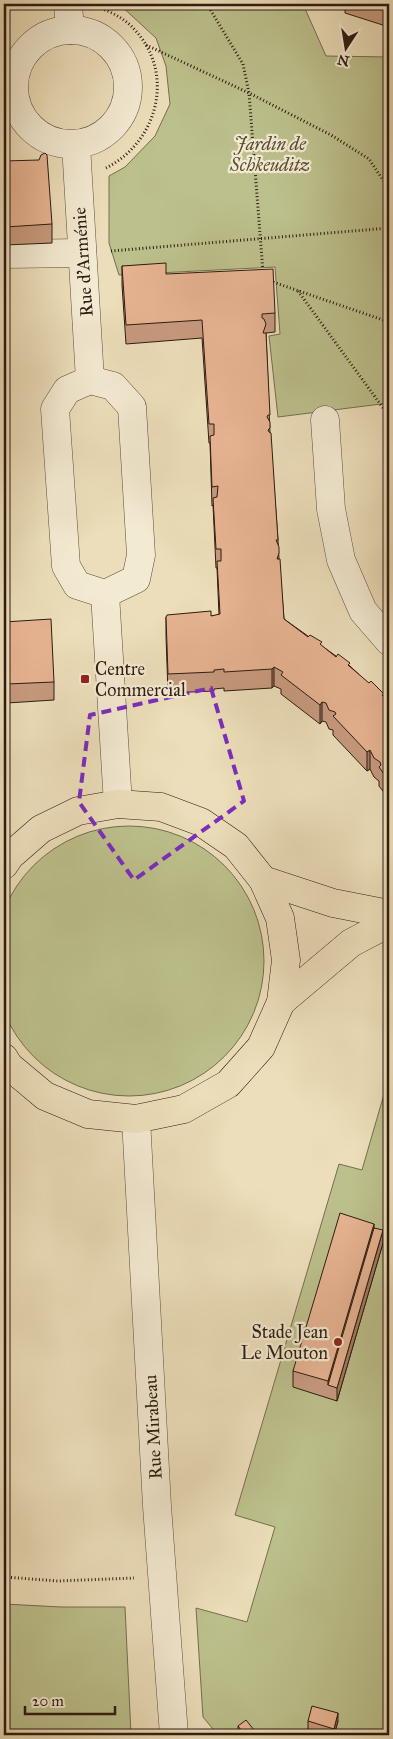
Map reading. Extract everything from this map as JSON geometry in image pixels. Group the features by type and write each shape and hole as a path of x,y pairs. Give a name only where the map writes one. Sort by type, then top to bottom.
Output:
{"main road":[{"path":"4,865 10,856 41,829 78,811 118,804 161,807 201,822 236,846 263,880 280,918 286,960 281,1002 261,1047 228,1084 184,1109 136,1119 88,1114 45,1096 9,1066 4,1058"},
{"path":"263,880 333,903 389,914"},
{"path":"281,1002 351,943 389,923"}],"street":[{"path":"69,17 89,33 106,42 120,57 127,75 128,94 122,113 111,128 95,140 76,145 58,144 42,137 28,126 18,112 13,94 12,56 28,48 40,38 54,32 69,17"},
{"name":"Rue d'Arménie","path":"76,145 90,380"},
{"path":"4,254 82,253"},
{"path":"90,380 113,386 132,407 141,555 136,579 105,594 77,585 66,566 61,503 55,409 66,390 90,380"},
{"path":"325,420 331,509 341,560 363,611 389,642"},
{"path":"105,594 118,804"},
{"name":"Rue Mirabeau","path":"136,1119 157,1506 174,1735"}],"path":[{"path":"95,4 118,15 134,29 146,44 154,62 158,83 156,109 146,133 133,149 117,162 99,171"},
{"path":"207,4 244,64 249,93 263,278 389,322"},
{"path":"146,44 331,135 369,159 389,189"},
{"path":"82,253 389,228"},
{"path":"297,290 386,412 389,413"},
{"path":"4,1577 58,1581 163,1578"}],"highlighted area":[{"path":"211,688 244,801 134,880 79,802 90,715"}],"green space":[{"name":"Jardin de Schkeuditz","path":"119,4 303,4 326,56 389,57 389,403 278,417 269,336 280,334 275,267 119,275 109,243 109,176 125,167 155,136 170,104 166,66 156,38"},
{"path":"116,826 142,826 168,831 181,836 204,848 225,865 242,886 254,909 262,935 264,961 262,987 254,1013 242,1036 225,1057 204,1074 168,1091 142,1096 116,1096 90,1091 65,1080 43,1066 24,1047 10,1025 -1,1000 -6,974 -6,948 -1,922 10,897 24,875 43,856 65,842 90,831"},
{"name":"Stade Jean Le Mouton","path":"389,1077 389,1735 218,1735 203,1717 196,1608 247,1622 275,1527 235,1515 339,1164 362,1170"},
{"path":"4,1604 61,1607 125,1607 131,1735 4,1735"}],"building":[{"path":"370,4 389,4 389,10"},
{"path":"45,153 47,155 52,224 5,227 4,161 39,160 41,155"},
{"path":"166,263 166,274 273,269 275,313 262,314 262,318 266,324 263,333 266,333 270,415 267,417 270,422 268,430 271,433 278,540 276,540 279,547 277,559 280,559 284,619 308,637 310,635 322,642 320,644 336,657 338,654 350,663 348,665 369,683 371,681 384,694 382,695 389,703 389,774 386,777 379,767 381,765 380,762 374,758 370,750 367,752 333,716 336,714 335,712 329,710 326,703 322,702 320,705 281,675 283,672 274,667 272,669 224,672 224,669 214,670 214,672 168,674 167,615 211,611 211,616 220,614 217,561 221,561 221,549 216,549 213,498 217,497 218,486 212,487 210,436 214,435 214,424 209,424 202,320 126,325 122,266"},
{"path":"51,619 54,682 7,684 7,681 4,681 4,622"},
{"path":"340,1213 374,1224 328,1381 293,1371"},
{"path":"374,1228 383,1230 337,1388 328,1385"},
{"path":"312,1706 338,1713 334,1729 308,1721"},
{"path":"246,1720 258,1735 245,1735 238,1726"}],"place":[{"name":"Centre Commercial","path":"85,679"},
{"name":"Stade Jean Le Mouton","path":"338,1342"}]}
